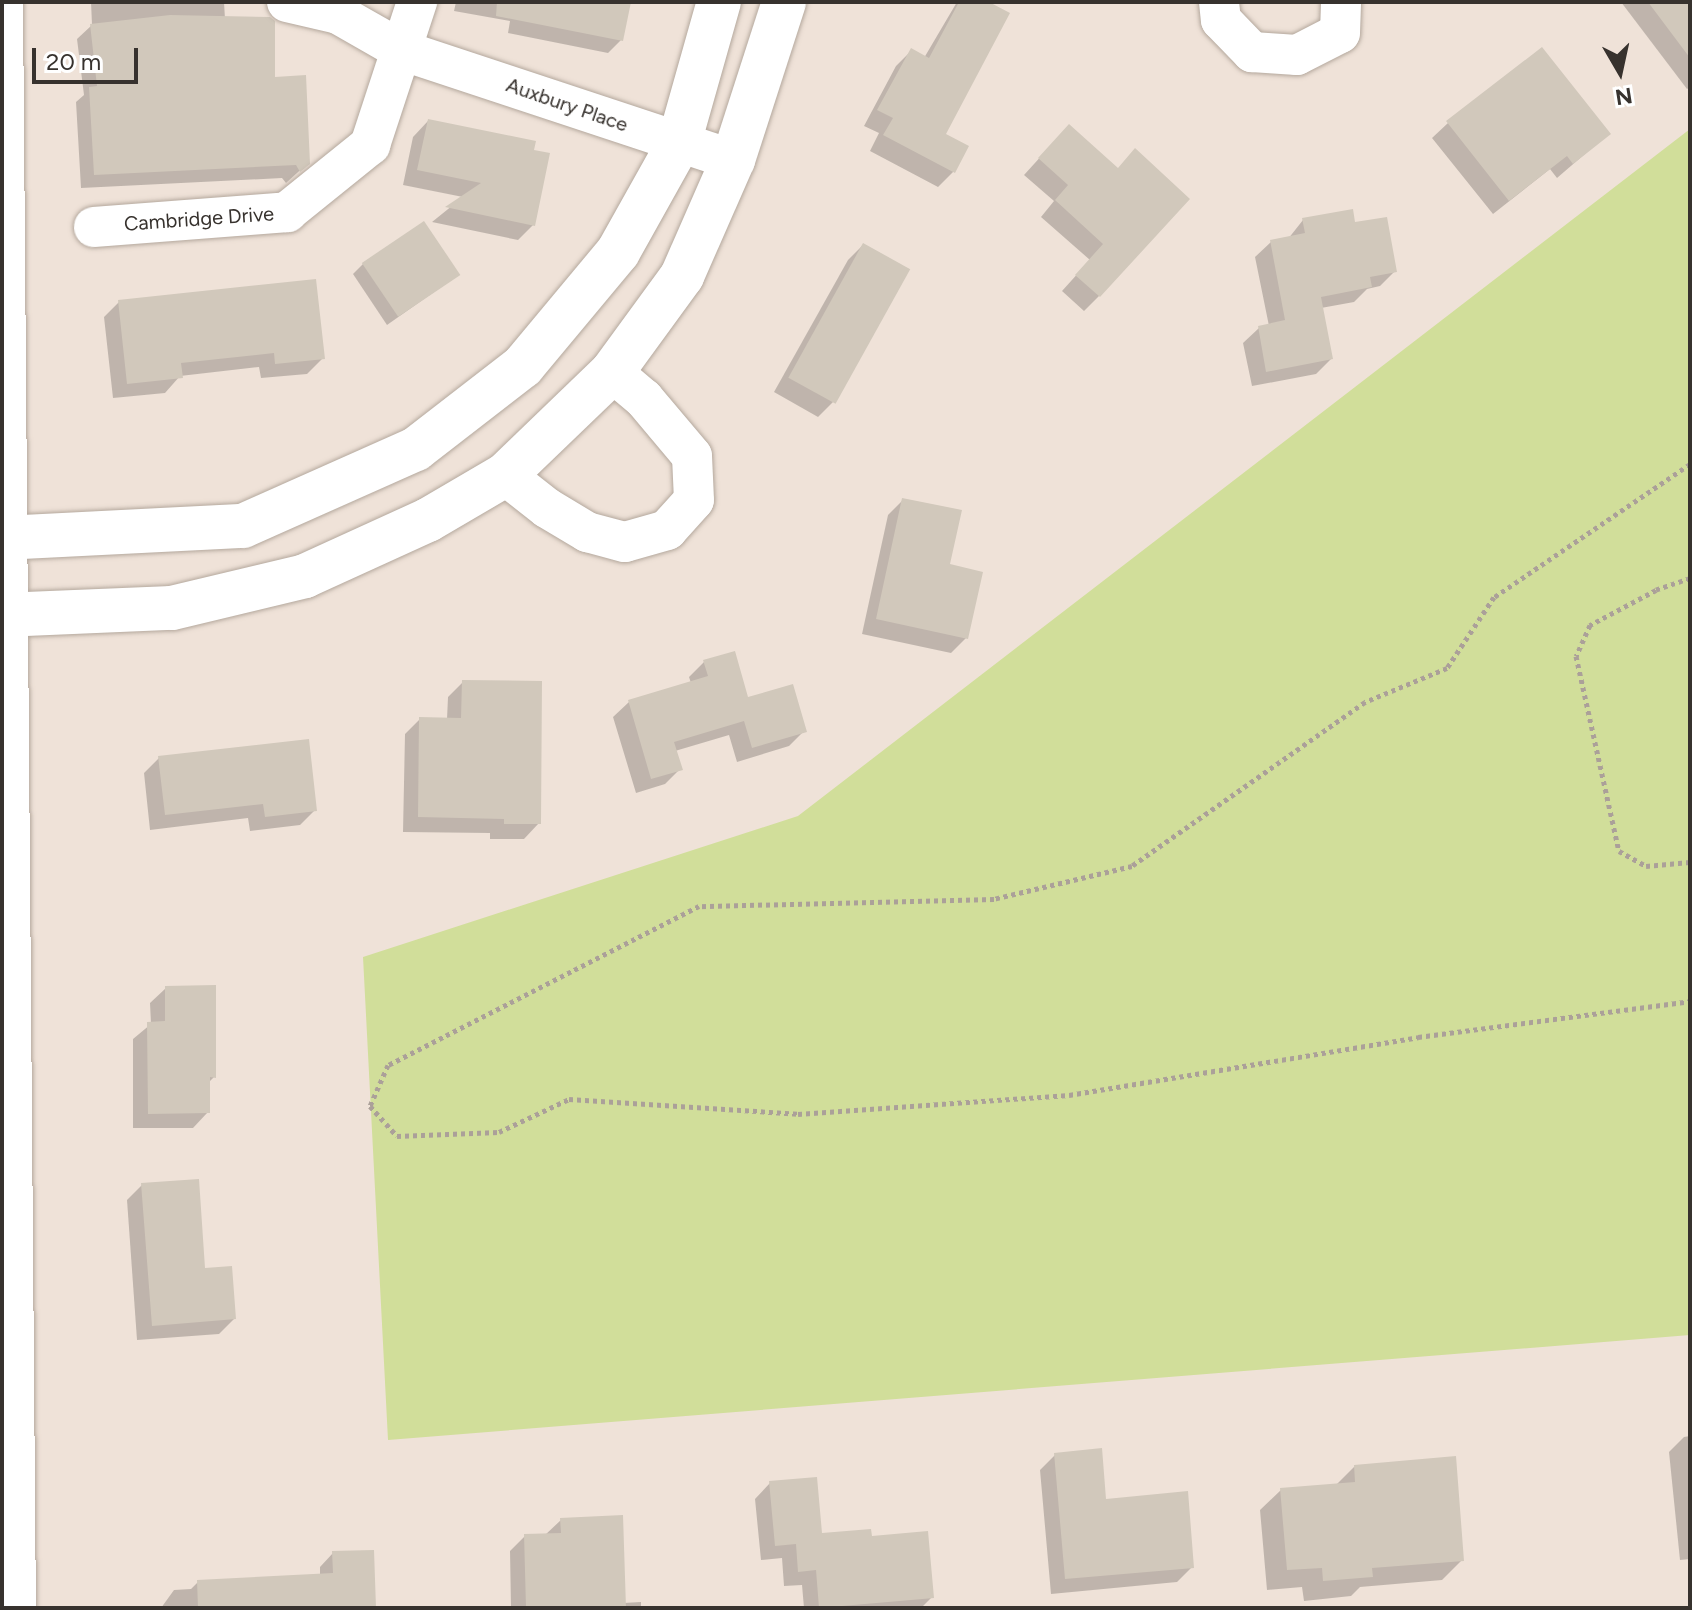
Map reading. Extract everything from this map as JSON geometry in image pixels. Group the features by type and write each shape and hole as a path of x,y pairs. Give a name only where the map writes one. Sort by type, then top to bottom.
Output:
{"main road":[{"path":"6,538 243,526 416,449 523,366 618,252 679,143 719,2"},
{"path":"6,615 172,608 305,576 428,520 505,475 612,372 682,276 733,160 784,2"}],"street":[{"path":"3,2 7,1172 16,1608"},
{"name":"Auxbury Place","path":"287,2 338,14 401,50 733,160"},
{"name":"Cambridge Drive","path":"94,227 287,212 370,145 417,2"},
{"path":"1219,2 1221,20 1252,52 1297,55 1340,33 1341,2"},
{"path":"505,475 547,508 587,532 625,542 667,530 694,500 692,456 644,399 612,372"}],"path":[{"path":"1690,464 1494,597 1447,668 1365,702 1132,866 994,899 699,906 388,1065 370,1106 397,1136 499,1132 569,1099 798,1114 1069,1095 1418,1037 1690,1001"},
{"path":"1690,578 1656,590 1590,625 1576,656 1619,851 1646,866 1690,862"}],"green space":[{"path":"1690,129 1690,1335 388,1440 363,957 798,816"}],"building":[{"path":"497,2 631,2 623,41 496,16"},
{"path":"959,2 989,2 1010,13 946,134 969,146 955,173 883,135 893,118 877,110 911,48 929,58"},
{"path":"1648,2 1690,2 1690,58"},
{"path":"170,15 270,17 275,21 275,77 306,75 310,164 300,172 296,165 94,175 89,87 97,86 90,24"},
{"path":"1542,47 1611,134 1573,164 1567,156 1509,201 1446,121"},
{"path":"428,119 536,141 534,150 550,153 535,226 445,207 481,183 417,170"},
{"path":"1069,124 1118,168 1135,148 1190,199 1100,297 1075,275 1103,244 1055,200 1068,185 1038,158"},
{"path":"1353,209 1355,222 1387,217 1397,272 1370,277 1372,287 1321,297 1333,359 1266,372 1258,326 1285,320 1270,240 1305,233 1302,218"},
{"path":"424,221 460,275 398,317 362,263"},
{"path":"863,243 910,269 836,404 788,378"},
{"path":"316,279 325,359 275,364 274,353 181,363 183,378 127,384 118,300"},
{"path":"902,498 962,510 950,564 983,572 968,639 876,619"},
{"path":"735,651 748,697 793,684 807,732 752,748 744,721 674,742 683,770 651,779 628,700 708,676 703,660"},
{"path":"462,680 542,681 541,824 504,824 504,819 418,817 419,717 461,718"},
{"path":"309,739 317,811 265,817 263,804 165,815 158,756"},
{"path":"216,985 216,1078 210,1077 210,1113 148,1114 147,1022 165,1021 165,986"},
{"path":"199,1179 205,1268 232,1266 236,1319 152,1326 141,1183"},
{"path":"1102,1448 1106,1499 1188,1491 1194,1568 1065,1579 1054,1453"},
{"path":"1456,1456 1464,1561 1372,1568 1373,1577 1323,1581 1322,1568 1287,1570 1280,1488 1355,1482 1354,1465"},
{"path":"817,1477 822,1533 871,1529 872,1536 928,1531 934,1598 819,1608 816,1570 798,1572 796,1544 775,1546 769,1481"},
{"path":"623,1515 626,1608 526,1608 524,1534 561,1533 560,1518"},
{"path":"374,1550 376,1608 198,1608 197,1580 333,1573 332,1551"}]}
